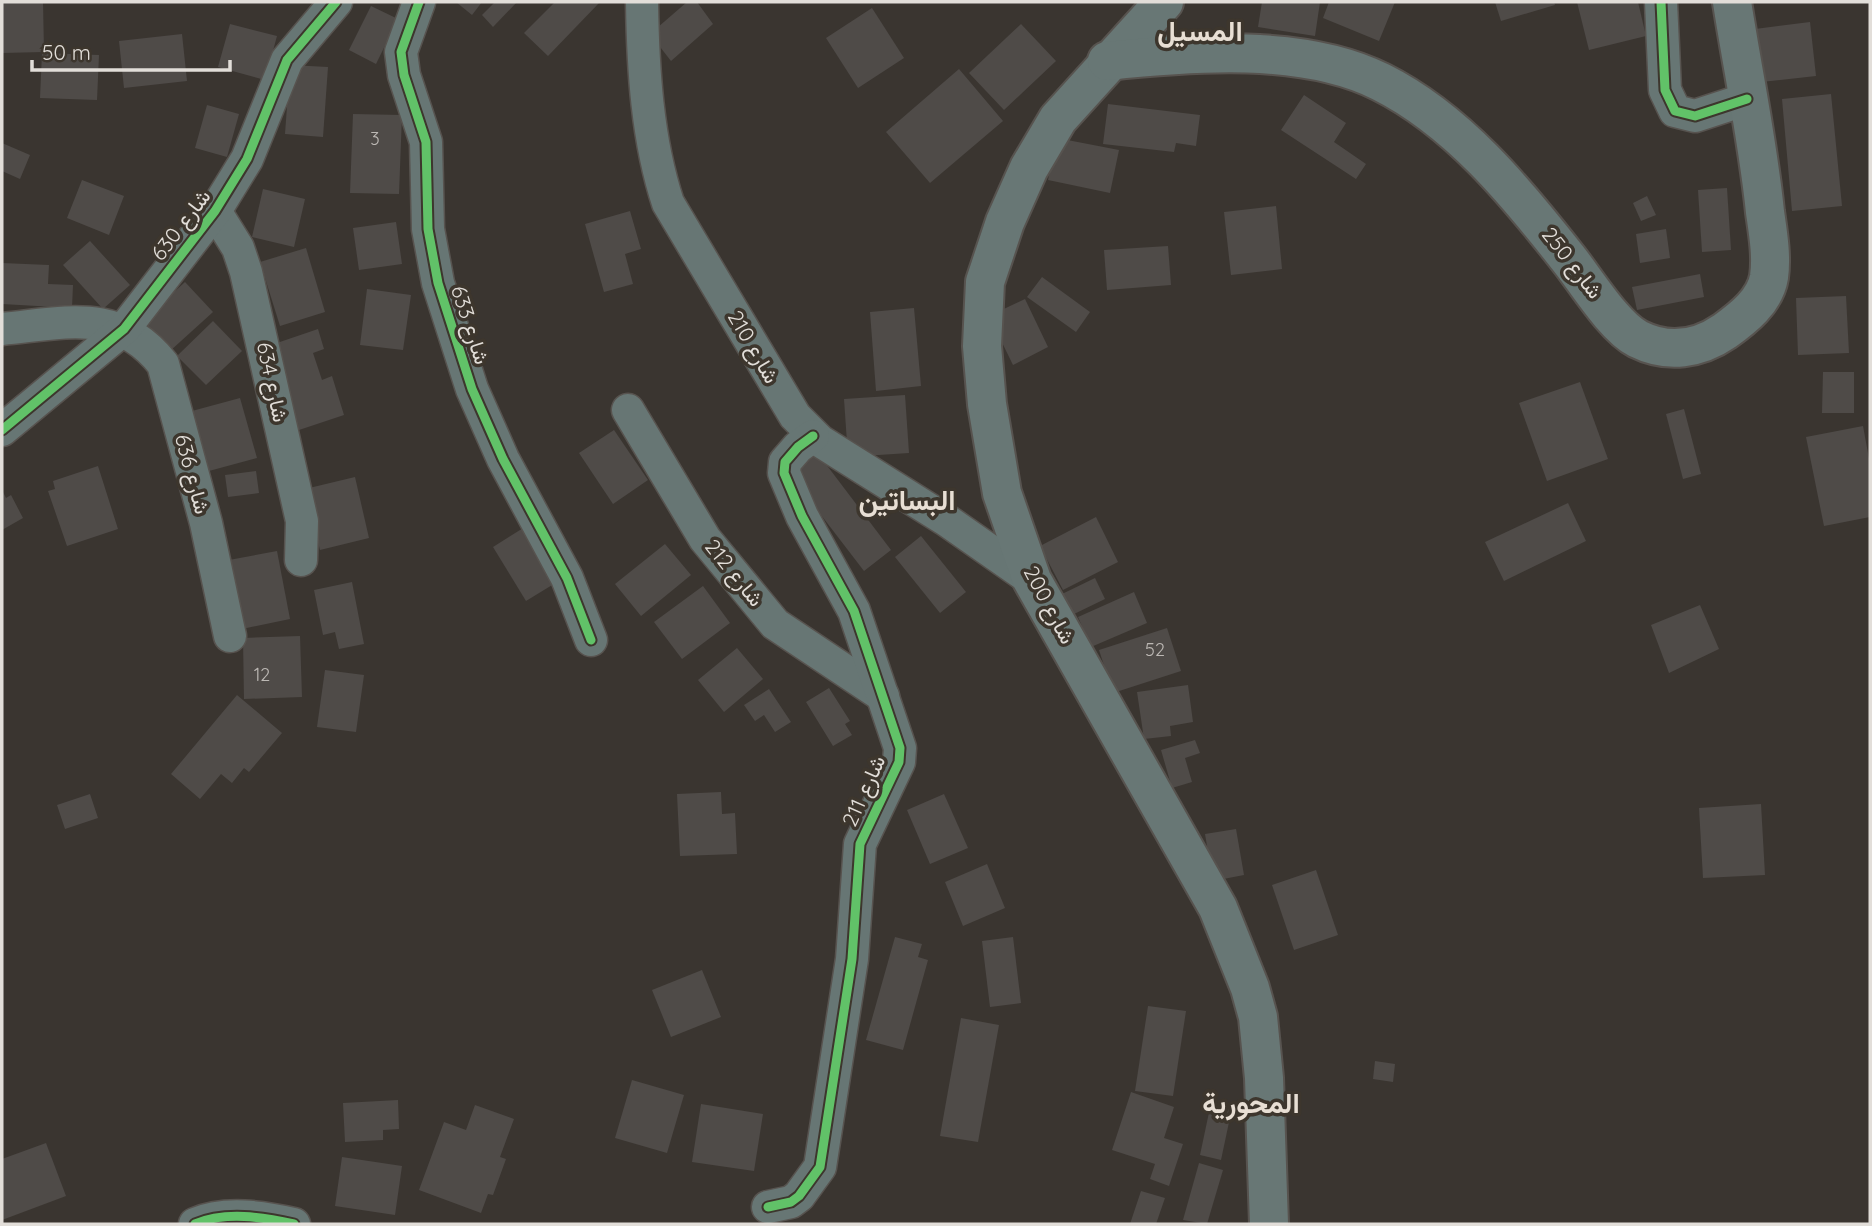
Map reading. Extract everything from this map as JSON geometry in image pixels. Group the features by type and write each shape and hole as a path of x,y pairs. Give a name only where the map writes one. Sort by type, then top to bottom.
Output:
{"main road":[{"name":"شارع 200","path":"1164,2 1107,61 1044,141 1004,222 985,282 984,366 996,461 1013,531 1032,580 1212,896 1241,962 1258,1017 1262,1045 1271,1219"},
{"name":"شارع 250","path":"1107,61 1239,54 1328,63 1381,82 1435,118 1490,168 1530,210 1614,316 1636,338 1667,348 1706,344 1748,315 1769,280 1769,249 1762,181 1732,2"}],"street":[{"name":"شارع 630","path":"2,430 124,329 215,211 247,159 287,60 337,2"},
{"name":"شارع 633","path":"419,2 401,52 404,75 426,142 428,229 438,283 472,389 503,458 566,578 591,640"},
{"name":"شارع 210","path":"642,2 643,64 657,163 668,203 778,390 813,436 946,520 1032,580"},
{"path":"1661,2 1665,90 1675,111 1695,116 1747,99"},
{"name":"شارع 634","path":"215,211 238,248 250,285 302,521 301,560"},
{"path":"2,329 89,321 124,329"},
{"name":"شارع 636","path":"124,329 147,344 163,364 205,523 230,636"},
{"name":"شارع 212","path":"628,410 705,539 775,624 883,696"},
{"name":"شارع 211","path":"768,1207 780,1206 799,1196 812,1180 822,1158 852,960 860,844 899,762 898,734 854,611 799,510 784,473 785,463 798,447 813,436"},
{"path":"195,1224 206,1220 260,1216 294,1224"}],"building":[{"path":"2,2 43,2 44,52 2,53"},
{"path":"456,2 482,2 472,15"},
{"path":"495,2 517,2 493,27 482,15"},
{"path":"555,2 600,2 548,56 524,33"},
{"path":"687,2 697,2 713,24 671,61 650,34"},
{"path":"1262,2 1320,2 1315,36 1258,27"},
{"path":"1329,2 1395,2 1379,41 1323,18"},
{"path":"1495,2 1554,2 1555,5 1501,21"},
{"path":"1577,2 1638,2 1646,36 1589,50"},
{"path":"371,6 398,19 376,64 349,50"},
{"path":"872,8 904,58 858,88 826,38"},
{"path":"1810,22 1816,76 1761,82 1755,29"},
{"path":"230,24 277,36 265,80 218,67"},
{"path":"1021,24 1056,61 1004,110 969,73"},
{"path":"182,34 187,81 124,88 119,41"},
{"path":"42,53 99,55 97,100 40,98"},
{"path":"290,65 328,67 323,137 285,134"},
{"path":"959,69 1003,121 930,183 886,132"},
{"path":"1831,94 1842,206 1792,211 1782,99"},
{"path":"1304,95 1346,123 1334,142 1366,164 1356,179 1281,130"},
{"path":"1108,104 1200,115 1196,146 1176,143 1174,152 1103,144"},
{"path":"207,105 239,114 227,157 195,148"},
{"path":"353,114 402,115 399,194 350,193"},
{"path":"1057,138 1119,150 1110,193 1048,180"},
{"path":"2,143 30,155 20,179 2,171"},
{"path":"82,180 124,196 109,235 67,218"},
{"path":"1727,188 1731,250 1702,252 1698,190"},
{"path":"263,189 305,199 294,247 252,237"},
{"path":"1647,196 1656,215 1641,221 1633,203"},
{"path":"1276,206 1282,269 1231,275 1224,212"},
{"path":"630,211 641,249 625,254 633,284 604,292 585,224"},
{"path":"396,222 402,264 359,270 353,228"},
{"path":"1666,229 1670,258 1640,263 1636,234"},
{"path":"90,241 130,285 103,309 63,265"},
{"path":"1168,246 1171,285 1107,290 1104,250"},
{"path":"306,248 325,312 280,326 260,262"},
{"path":"2,263 49,265 48,284 73,285 72,308 2,304"},
{"path":"1700,274 1704,297 1637,310 1632,287"},
{"path":"1042,277 1090,312 1076,332 1027,297"},
{"path":"185,282 213,312 170,351 142,321"},
{"path":"367,289 411,295 403,350 360,345"},
{"path":"1846,296 1849,353 1798,355 1796,298"},
{"path":"1025,299 1048,347 1013,365 989,316"},
{"path":"914,308 921,386 876,391 870,312"},
{"path":"213,321 242,351 206,385 177,356"},
{"path":"318,329 324,349 313,353 322,380 332,376 344,415 299,430 271,345"},
{"path":"1823,372 1854,372 1854,413 1822,413"},
{"path":"1580,382 1608,459 1547,481 1519,403"},
{"path":"905,395 909,453 848,457 844,399"},
{"path":"240,398 257,458 209,471 192,411"},
{"path":"1684,409 1701,474 1683,479 1666,414"},
{"path":"1863,426 1870,464 1870,517 1824,526 1806,437"},
{"path":"614,430 648,480 613,504 579,453"},
{"path":"816,451 891,550 864,571 788,472"},
{"path":"98,466 118,529 67,546 48,491 55,489 53,481"},
{"path":"256,471 259,493 228,497 225,475"},
{"path":"355,477 369,538 320,550 305,489"},
{"path":"2,490 6,498 11,495 23,518 2,530"},
{"path":"1568,503 1586,541 1504,581 1485,542"},
{"path":"1096,517 1118,562 1063,590 1040,546"},
{"path":"528,525 562,579 526,601 493,547"},
{"path":"921,536 966,592 940,613 895,557"},
{"path":"665,544 691,575 641,616 615,584"},
{"path":"277,551 290,619 242,629 229,560"},
{"path":"1095,578 1105,599 1072,615 1062,594"},
{"path":"352,582 364,644 339,649 335,632 323,635 314,590"},
{"path":"703,586 730,623 682,659 654,622"},
{"path":"1134,592 1147,623 1091,647 1078,617"},
{"path":"1700,605 1719,649 1669,673 1651,625"},
{"path":"1167,628 1181,671 1113,693 1099,650"},
{"path":"300,636 302,697 244,699 243,638"},
{"path":"737,648 763,679 724,712 698,680"},
{"path":"325,670 364,675 356,732 317,727"},
{"path":"1188,685 1193,722 1170,726 1171,736 1144,739 1137,692"},
{"path":"829,688 850,721 845,724 852,735 833,746 806,702"},
{"path":"769,689 791,722 775,732 764,715 755,721 744,705"},
{"path":"237,695 282,733 249,772 244,768 232,783 221,774 200,799 171,774"},
{"path":"1195,740 1200,753 1185,758 1192,782 1172,788 1161,750"},
{"path":"721,792 722,814 735,813 737,854 680,856 677,794"},
{"path":"90,794 98,818 65,829 57,805"},
{"path":"944,794 968,848 930,864 907,810"},
{"path":"1761,804 1765,875 1703,878 1699,808"},
{"path":"1236,829 1244,875 1213,881 1205,834"},
{"path":"987,864 1005,908 963,926 945,882"},
{"path":"1316,870 1338,935 1294,950 1272,885"},
{"path":"895,937 922,944 918,957 928,960 903,1050 866,1040"},
{"path":"1013,937 1021,1003 990,1007 982,941"},
{"path":"702,970 721,1017 671,1037 652,990"},
{"path":"1148,1006 1186,1011 1173,1096 1135,1091"},
{"path":"961,1018 999,1025 978,1142 940,1136"},
{"path":"1375,1061 1395,1064 1393,1082 1373,1079"},
{"path":"632,1080 684,1095 667,1153 615,1138"},
{"path":"1131,1092 1174,1107 1164,1138 1183,1144 1169,1186 1150,1179 1155,1164 1112,1150"},
{"path":"398,1100 399,1129 383,1130 383,1140 345,1142 343,1103"},
{"path":"1211,1103 1232,1108 1221,1160 1200,1155"},
{"path":"701,1104 763,1114 754,1171 692,1162"},
{"path":"475,1105 514,1119 500,1157 506,1159 493,1195 488,1194 481,1213 419,1190 444,1122 466,1130"},
{"path":"46,1143 66,1196 2,1220 2,1159"},
{"path":"342,1157 402,1166 395,1215 335,1206"},
{"path":"1199,1163 1223,1170 1207,1224 1183,1220"},
{"path":"1141,1191 1165,1198 1156,1224 1130,1224"}],"cycle path":[{"path":"2,430 124,329 215,211 247,159 287,60 336,2"},
{"path":"419,2 401,52 404,75 426,142 428,229 438,283 472,389 503,459 567,578 591,640"},
{"path":"1661,2 1665,90 1675,111 1695,116 1747,99"},
{"path":"768,1207 791,1202 799,1196 820,1167 852,959 860,844 899,762 900,748 854,611 802,516 784,473 785,462 798,447 813,436"},
{"path":"195,1224 231,1216 257,1217 294,1224"}],"district":[{"name":"المسيل","path":"1200,31"},
{"name":"البساتين","path":"907,500"},
{"name":"المحورية","path":"1251,1103"}]}
